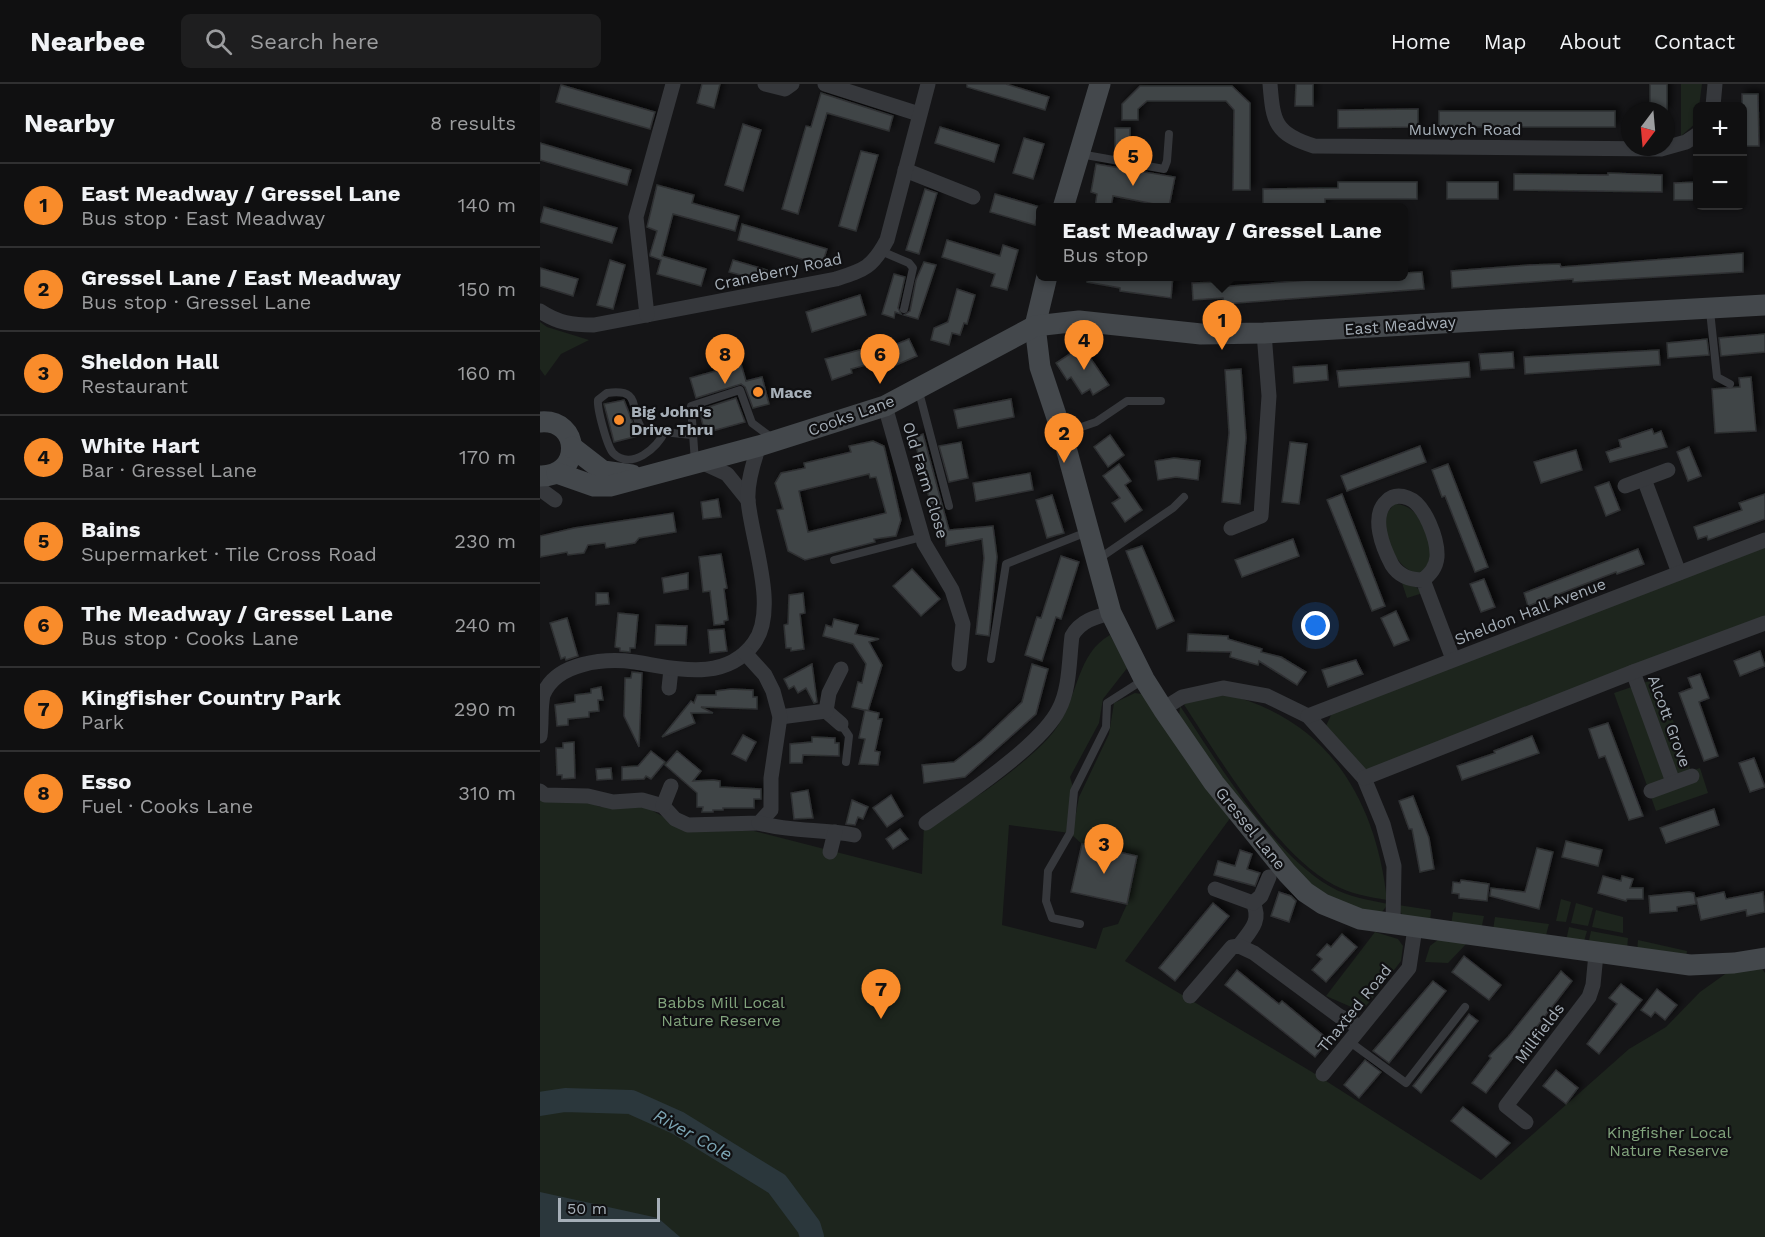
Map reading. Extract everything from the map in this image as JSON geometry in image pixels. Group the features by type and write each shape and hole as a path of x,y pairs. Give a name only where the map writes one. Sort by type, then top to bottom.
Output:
{"street":[{"path":"647,315 636,217 673,84"},
{"path":"765,84 785,89 792,84"},
{"path":"825,84 919,114"},
{"name":"Craneberry Road","path":"540,311 555,321 572,325 594,325 836,279 867,269 887,240 928,84"},
{"path":"1064,203 1100,84"},
{"name":"Mulwych Road","path":"1270,84 1273,115 1280,130 1294,140 1314,146 1661,149 1686,142 1693,137"},
{"path":"1713,102 1715,84"},
{"path":"905,170 973,197"},
{"path":"1035,326 1046,281"},
{"name":"East Meadway","path":"1035,326 1078,321 1201,334 1264,333 1709,306 1765,305"},
{"name":"Cooks Lane","path":"547,483 610,486 767,444 885,406 1035,326"},
{"name":"Gressel Lane","path":"1035,326 1040,368 1062,433 1111,613 1144,680 1164,709 1255,836 1305,892 1341,914 1393,925 1690,965 1734,963 1765,958"},
{"path":"1231,528 1262,516 1269,396 1264,333"},
{"name":"Cooks Lane","path":"540,403 547,422 566,432 572,447 603,471 624,475 655,474"},
{"name":"Old Farm Close","path":"885,406 922,537 952,590 963,624 959,664"},
{"path":"540,736 543,694 560,673 573,667 609,662 633,662 671,669 710,670 720,668 745,653 760,631 763,609 762,585 748,500 752,468 767,444"},
{"name":"Cooks Lane","path":"547,483 569,460 572,447"},
{"path":"698,463 727,474 748,500"},
{"path":"1625,486 1668,470"},
{"path":"1644,479 1679,573"},
{"path":"1394,496 1408,497 1418,504 1431,533 1437,557 1431,574 1424,580 1406,578 1398,572 1388,554 1378,526 1378,513 1388,499 1394,496"},
{"name":"Sheldon Hall Avenue","path":"1308,716 1765,540"},
{"path":"1424,580 1453,659"},
{"path":"926,823 971,791 1040,735 1051,723 1063,700 1072,636 1076,629 1095,617 1111,613"},
{"path":"1364,778 1633,672 1765,623"},
{"path":"745,653 765,675 773,691 780,717 771,778 771,810 759,823"},
{"path":"669,688 671,669"},
{"path":"826,711 829,693 841,669"},
{"name":"Alcott Grove","path":"1633,672 1673,782"},
{"path":"1164,709 1182,697 1223,688 1267,696 1308,716 1364,778 1383,824 1394,866 1393,925"},
{"path":"780,717 826,711 841,724"},
{"path":"1650,791 1692,776"},
{"path":"663,806 671,786"},
{"path":"540,791 545,795 588,796 614,802 642,800 663,806 675,819 688,825 759,823 794,831 818,829 854,835"},
{"path":"830,852 835,832"},
{"path":"1253,903 1261,896 1269,877"},
{"path":"1215,889 1253,903"},
{"path":"1190,996 1232,947 1239,945 1257,920 1253,903"},
{"name":"Thaxted Road","path":"1323,1074 1360,1027 1397,986 1409,968 1415,928"},
{"path":"1239,945 1254,953 1339,1016 1360,1027"},
{"name":"Millfields","path":"1526,1122 1506,1106 1589,997 1593,985 1596,954"}],"lane":[{"path":"1079,154 1164,169 1167,161 1169,134"},
{"path":"881,251 909,263 913,268 904,309"},
{"path":"1709,306 1717,377 1730,384"},
{"path":"918,388 949,506"},
{"path":"698,463 692,435 691,406 740,390 752,423 767,444"},
{"path":"665,431 653,451 625,459 619,457 609,447 598,400 607,393 628,393 632,397 639,424 643,430 665,431 692,435"},
{"path":"1062,433 1096,423 1127,401 1161,401"},
{"path":"1096,560 1166,513 1184,497"},
{"path":"991,659 1006,564 1089,532"},
{"path":"834,560 922,537"},
{"path":"1080,924 1052,918 1046,901 1048,871 1070,833 1074,790 1106,727 1107,703 1144,680"},
{"path":"841,724 849,736 846,762"},
{"path":"1350,1042 1406,1083 1465,1006"}],"green space":[{"path":"1681,84 1702,84 1700,102 1693,102 1693,126 1681,136"},
{"path":"540,322 547,327 589,340 561,354 545,376 540,369"},
{"path":"1394,504 1410,509 1417,515 1427,532 1430,541 1430,558 1419,575 1410,571 1397,559 1387,536 1384,517"},
{"path":"1765,546 1765,619 1367,770 1361,768 1326,726 1332,713"},
{"path":"1402,583 1416,587 1423,593 1407,598"},
{"path":"1110,635 1128,667 1103,699 1099,723 1070,777 1074,791 1070,833 1009,825 1002,925 1096,949 1103,928 1118,924 1127,904 1137,856 1082,844 1072,835 1079,797 1109,734 1114,703 1135,693 1142,694 1231,817 1125,961 1312,1072 1481,1180 1629,1049 1666,1027 1700,992 1735,967 1761,967 1765,973 1765,1237 540,1237 540,797 584,800 600,807 646,807 685,829 754,831 922,874 924,823 979,795 1041,746 1064,715 1084,664 1099,643"},
{"path":"1658,678 1691,771 1700,768 1708,793 1656,811 1614,693"},
{"path":"1224,694 1260,706 1292,722 1318,743 1340,768 1358,797 1372,829 1387,900 1353,893 1334,885 1291,852 1271,829 1232,777 1183,703"},
{"path":"1180,706 1247,805 1287,852 1309,872 1331,887 1359,898 1388,904 1382,912 1354,910 1306,883 1234,795 1179,717"},
{"path":"1561,899 1571,902 1566,922 1556,921"},
{"path":"1576,903 1593,908 1588,926 1571,923"},
{"path":"1398,905 1431,910 1430,924 1402,915"},
{"path":"1596,910 1623,917 1623,933 1592,927"},
{"path":"1453,912 1484,916 1481,930 1451,925"},
{"path":"1495,917 1549,924 1545,939 1493,930"},
{"path":"1569,927 1587,931 1583,945 1566,941"},
{"path":"1591,931 1628,938 1627,950 1588,945"},
{"path":"1375,932 1398,939 1403,946 1401,961 1366,1006 1356,1009 1326,996"},
{"path":"1439,939 1467,943 1448,963 1425,962 1430,946"},
{"path":"1638,940 1687,951 1686,958 1637,952"}],"shaded area":[{"path":"540,1192 658,1218 680,1237 540,1237"}],"building":[{"path":"702,84 720,84 714,108 697,103"},
{"path":"967,84 1006,84 1049,97 1045,110 967,87"},
{"path":"1296,84 1313,84 1313,106 1295,106"},
{"path":"1650,84 1667,84 1667,102 1650,102"},
{"path":"561,85 655,112 650,129 556,102"},
{"path":"1140,86 1232,86 1250,103 1250,190 1233,190 1234,110 1226,101 1147,101 1138,109 1138,120 1122,120 1122,104"},
{"path":"821,93 893,116 889,131 827,113 798,214 782,209 806,126 811,127"},
{"path":"1742,94 1758,94 1759,146 1747,146 1747,102 1742,102"},
{"path":"1418,109 1418,127 1338,128 1338,110"},
{"path":"1439,111 1615,111 1615,127 1439,127"},
{"path":"743,124 761,130 743,191 725,185"},
{"path":"940,127 999,145 994,162 935,143"},
{"path":"1115,128 1130,128 1130,157 1115,154"},
{"path":"1024,138 1044,144 1033,179 1013,173"},
{"path":"540,143 631,170 627,185 540,160"},
{"path":"861,151 878,155 856,231 839,226"},
{"path":"1096,164 1175,177 1170,203 1149,203 1113,196 1112,203 1096,203 1097,194 1091,192"},
{"path":"1608,173 1662,175 1662,192 1514,190 1514,174 1608,175"},
{"path":"1338,182 1417,182 1417,199 1325,199 1325,203 1263,203 1263,189 1338,188"},
{"path":"1447,182 1498,182 1498,199 1447,199"},
{"path":"1693,182 1693,200 1674,200 1674,183"},
{"path":"657,185 694,195 692,203 739,216 735,231 673,214 662,256 706,269 701,286 657,274 661,260 650,254 657,231 647,227"},
{"path":"925,189 937,193 919,254 906,250"},
{"path":"995,194 1036,206 1036,221 1035,225 990,212"},
{"path":"544,207 617,228 612,243 540,222"},
{"path":"742,224 827,249 822,265 738,240"},
{"path":"947,240 1000,256 1003,245 1018,250 1007,290 991,286 995,274 942,257"},
{"path":"1743,253 1743,272 1573,282 1573,279 1452,288 1451,271 1529,265 1560,264 1561,267"},
{"path":"610,260 625,265 613,309 597,305"},
{"path":"733,260 767,270 764,281 729,272"},
{"path":"924,262 936,265 918,319 904,315 910,311 916,280"},
{"path":"540,268 578,279 573,296 540,286"},
{"path":"1422,272 1424,289 1224,304 1223,298 1193,300 1192,283 1217,282 1217,287 1297,281 1408,281 1408,273"},
{"path":"894,274 905,277 898,308 901,314 895,312 894,318 882,314"},
{"path":"1173,281 1171,298 1120,291 1120,288 1087,282"},
{"path":"957,289 975,295 967,324 964,323 960,335 952,333 949,345 931,340 934,328 948,322"},
{"path":"860,295 866,315 812,332 806,312"},
{"path":"1765,334 1765,352 1721,356 1719,338"},
{"path":"909,339 917,356 889,368 885,360 851,369 852,373 832,380 825,359 875,346 877,352"},
{"path":"1707,339 1709,355 1668,358 1667,343"},
{"path":"1082,346 1109,385 1093,395 1090,389 1082,394 1071,377 1067,380 1056,363"},
{"path":"1659,350 1660,365 1525,374 1524,357"},
{"path":"1513,352 1514,368 1481,370 1479,354"},
{"path":"1469,362 1470,377 1339,387 1337,371"},
{"path":"741,364 746,381 762,377 769,404 753,408 745,387 741,384 696,398 690,378"},
{"path":"1327,365 1328,380 1294,383 1293,367"},
{"path":"1241,369 1246,438 1240,504 1222,502 1229,433 1225,370"},
{"path":"1751,377 1756,431 1715,433 1712,389 1740,387 1739,378"},
{"path":"736,398 745,422 705,433 699,410"},
{"path":"1011,399 1014,417 958,428 954,410"},
{"name":"Big John's Drive Thru","path":"624,400 638,436 614,442 604,404"},
{"path":"1652,429 1654,434 1661,431 1667,447 1610,462 1606,452 1621,447 1619,440"},
{"path":"923,434 949,530 993,526 997,557 989,636 976,634 984,558 982,539 946,546 945,531 938,533 914,438"},
{"path":"1110,435 1124,455 1108,467 1094,447"},
{"path":"873,441 884,446 901,520 896,536 874,539 875,542 805,560 788,551 777,510 783,509 775,483 781,473 805,468 804,463 851,452 849,446","holes":["869,474 870,478 876,477 886,513 808,532 799,491"]},
{"path":"961,442 968,478 949,482 939,446"},
{"path":"1290,442 1307,444 1299,504 1282,502"},
{"path":"1420,446 1426,462 1347,491 1341,476"},
{"path":"1689,447 1701,476 1688,481 1677,452"},
{"path":"1576,450 1582,470 1541,483 1534,462"},
{"path":"1174,458 1200,461 1198,480 1176,477 1158,480 1155,461"},
{"path":"1119,464 1131,481 1125,485 1142,510 1125,522 1112,503 1120,498 1103,476"},
{"path":"1448,464 1488,567 1475,572 1445,496 1442,497 1432,470"},
{"path":"1030,473 1033,490 976,501 973,483"},
{"path":"1609,482 1620,510 1606,516 1595,487"},
{"path":"1342,494 1385,606 1372,611 1327,500"},
{"path":"1765,494 1765,519 1708,540 1707,536 1698,539 1694,527 1742,510 1739,503"},
{"path":"1052,495 1064,533 1047,538 1036,500"},
{"path":"718,499 721,517 703,519 701,502"},
{"path":"673,513 676,532 639,538 635,543 606,548 605,543 588,545 584,553 568,555 567,552 540,557 540,536 574,528"},
{"path":"1293,539 1299,556 1242,577 1235,560"},
{"path":"1142,546 1174,621 1157,629 1126,551"},
{"path":"1638,549 1644,564 1617,574 1616,572 1528,606 1524,593"},
{"path":"721,554 727,588 724,589 728,620 724,621 724,624 714,625 710,591 703,592 699,557"},
{"path":"1061,556 1079,562 1061,619 1056,617 1042,661 1025,655 1037,617 1041,618"},
{"path":"912,569 940,599 921,616 893,586"},
{"path":"688,573 688,589 664,593 662,578"},
{"path":"1484,579 1495,607 1481,612 1470,584"},
{"path":"596,593 608,593 609,604 596,605"},
{"path":"803,593 805,613 800,614 804,649 791,651 791,648 786,648 784,625 788,624 789,595"},
{"path":"1396,611 1409,640 1394,646 1381,618"},
{"path":"618,613 638,615 635,648 630,648 630,652 620,651 620,648 615,647"},
{"path":"567,618 578,656 566,660 565,657 561,659 550,623"},
{"path":"834,619 858,625 855,634 879,639 869,642 882,665 868,711 852,707 858,682 862,683 866,664 853,644 823,636 826,625 832,627"},
{"path":"656,625 687,626 686,645 655,645"},
{"path":"724,629 727,651 710,653 708,630"},
{"path":"1188,634 1228,636 1228,639 1281,657 1306,672 1297,685 1259,661 1258,665 1230,657 1231,652 1187,651"},
{"path":"1760,651 1765,666 1740,676 1734,661"},
{"path":"1356,660 1363,674 1328,687 1322,670"},
{"path":"812,664 817,702 814,703 806,688 798,693 794,686 789,689 784,679"},
{"path":"1032,664 1048,669 1036,714 965,777 924,783 922,765 954,762 982,740 1022,702"},
{"path":"632,672 642,673 639,747 624,716 625,678 631,678"},
{"path":"1700,674 1709,698 1699,702 1718,756 1704,761 1679,693 1692,688 1688,678"},
{"path":"601,687 603,700 598,700 599,711 589,712 589,717 568,719 568,725 557,726 555,705 575,702 575,695 591,693 591,689"},
{"path":"753,690 753,697 757,697 757,709 701,707 713,713 691,713 695,723 662,737 691,701 694,703 697,695 716,695 716,691"},
{"path":"865,710 879,713 878,719 882,719 875,751 880,752 878,765 859,764 865,739 859,738"},
{"path":"1608,723 1643,816 1629,820 1605,756 1599,758 1589,729"},
{"path":"743,735 756,742 746,761 732,754"},
{"path":"1532,736 1539,753 1462,780 1457,766 1495,753 1494,751"},
{"path":"812,737 835,738 835,743 839,743 839,756 803,755 802,763 790,763 790,744 812,742"},
{"path":"574,742 575,778 562,779 562,775 557,775 556,748 563,748 563,743"},
{"path":"651,751 665,762 651,779 646,776 644,779 622,780 622,767 638,766"},
{"path":"677,751 701,771 693,781 713,780 720,781 720,787 761,789 761,799 754,799 754,808 723,808 723,810 713,810 713,812 702,812 703,807 697,807 697,793 665,765"},
{"path":"1754,758 1765,787 1750,792 1739,763"},
{"path":"611,768 612,779 597,780 596,769"},
{"path":"808,790 813,818 794,819 791,793"},
{"path":"891,795 903,816 887,827 873,808"},
{"path":"1413,796 1429,838 1434,869 1420,872 1412,829 1409,829 1399,801"},
{"path":"852,800 868,807 863,819 858,817 855,825 846,824"},
{"path":"1714,809 1719,825 1666,843 1660,828"},
{"path":"900,829 908,839 893,849 886,839"},
{"path":"1566,841 1602,850 1598,866 1562,857"},
{"path":"1082,844 1137,856 1127,904 1071,892"},
{"path":"1537,848 1553,852 1539,909 1490,896 1491,888 1525,892"},
{"path":"1240,850 1252,854 1247,869 1260,873 1255,886 1214,875 1218,861 1235,866"},
{"path":"1603,876 1621,881 1622,876 1633,879 1630,888 1643,888 1643,899 1627,899 1626,901 1598,893"},
{"path":"1461,880 1489,884 1487,901 1459,898 1459,894 1452,893 1453,882 1460,883"},
{"path":"1279,892 1291,896 1296,901 1289,922 1271,916"},
{"path":"1724,892 1726,899 1763,892 1765,912 1747,916 1746,910 1701,920 1696,898"},
{"path":"1694,893 1696,904 1677,907 1677,911 1650,913 1649,896"},
{"path":"1213,903 1229,916 1175,981 1159,968"},
{"path":"1342,934 1357,947 1326,982 1312,970 1322,959 1317,955 1327,944 1331,947"},
{"path":"1464,956 1501,985 1489,1000 1452,972"},
{"path":"1237,970 1279,1004 1282,1001 1329,1040 1315,1057 1225,985"},
{"path":"1561,971 1572,981 1486,1093 1472,1083 1491,1058 1489,1056 1508,1037"},
{"path":"1433,981 1446,991 1389,1063 1373,1051"},
{"path":"1621,984 1642,1000 1599,1054 1587,1044 1617,1004 1609,998"},
{"path":"1657,989 1677,1005 1665,1020 1655,1012 1651,1017 1641,1010"},
{"path":"1469,1014 1478,1021 1421,1093 1413,1086"},
{"path":"1365,1060 1381,1072 1359,1098 1344,1085"},
{"path":"1556,1070 1578,1088 1566,1104 1543,1086"},
{"path":"1463,1107 1510,1143 1496,1157 1451,1121"}],"waterway":[{"name":"River Cole","path":"540,1104 565,1100 631,1102 678,1123 777,1184 809,1227 812,1237"}],"place":[{"name":"Bains","path":"1133,186"},
{"name":"East Meadway / Gressel Lane","path":"1222,350"},
{"name":"White Hart","path":"1084,370"},
{"name":"Esso","path":"725,384"},
{"name":"The Meadway / Gressel Lane","path":"880,384"},
{"name":"Mace","path":"758,392"},
{"name":"Big John's Drive Thru","path":"619,420"},
{"name":"Gressel Lane / East Meadway","path":"1064,463"},
{"name":"Sheldon Hall","path":"1104,874"},
{"name":"Kingfisher Country Park","path":"881,1019"}],"park label":[{"name":"Babbs Mill Local Nature Reserve","path":"721,1011"},
{"name":"Kingfisher Local Nature Reserve","path":"1669,1141"}]}
